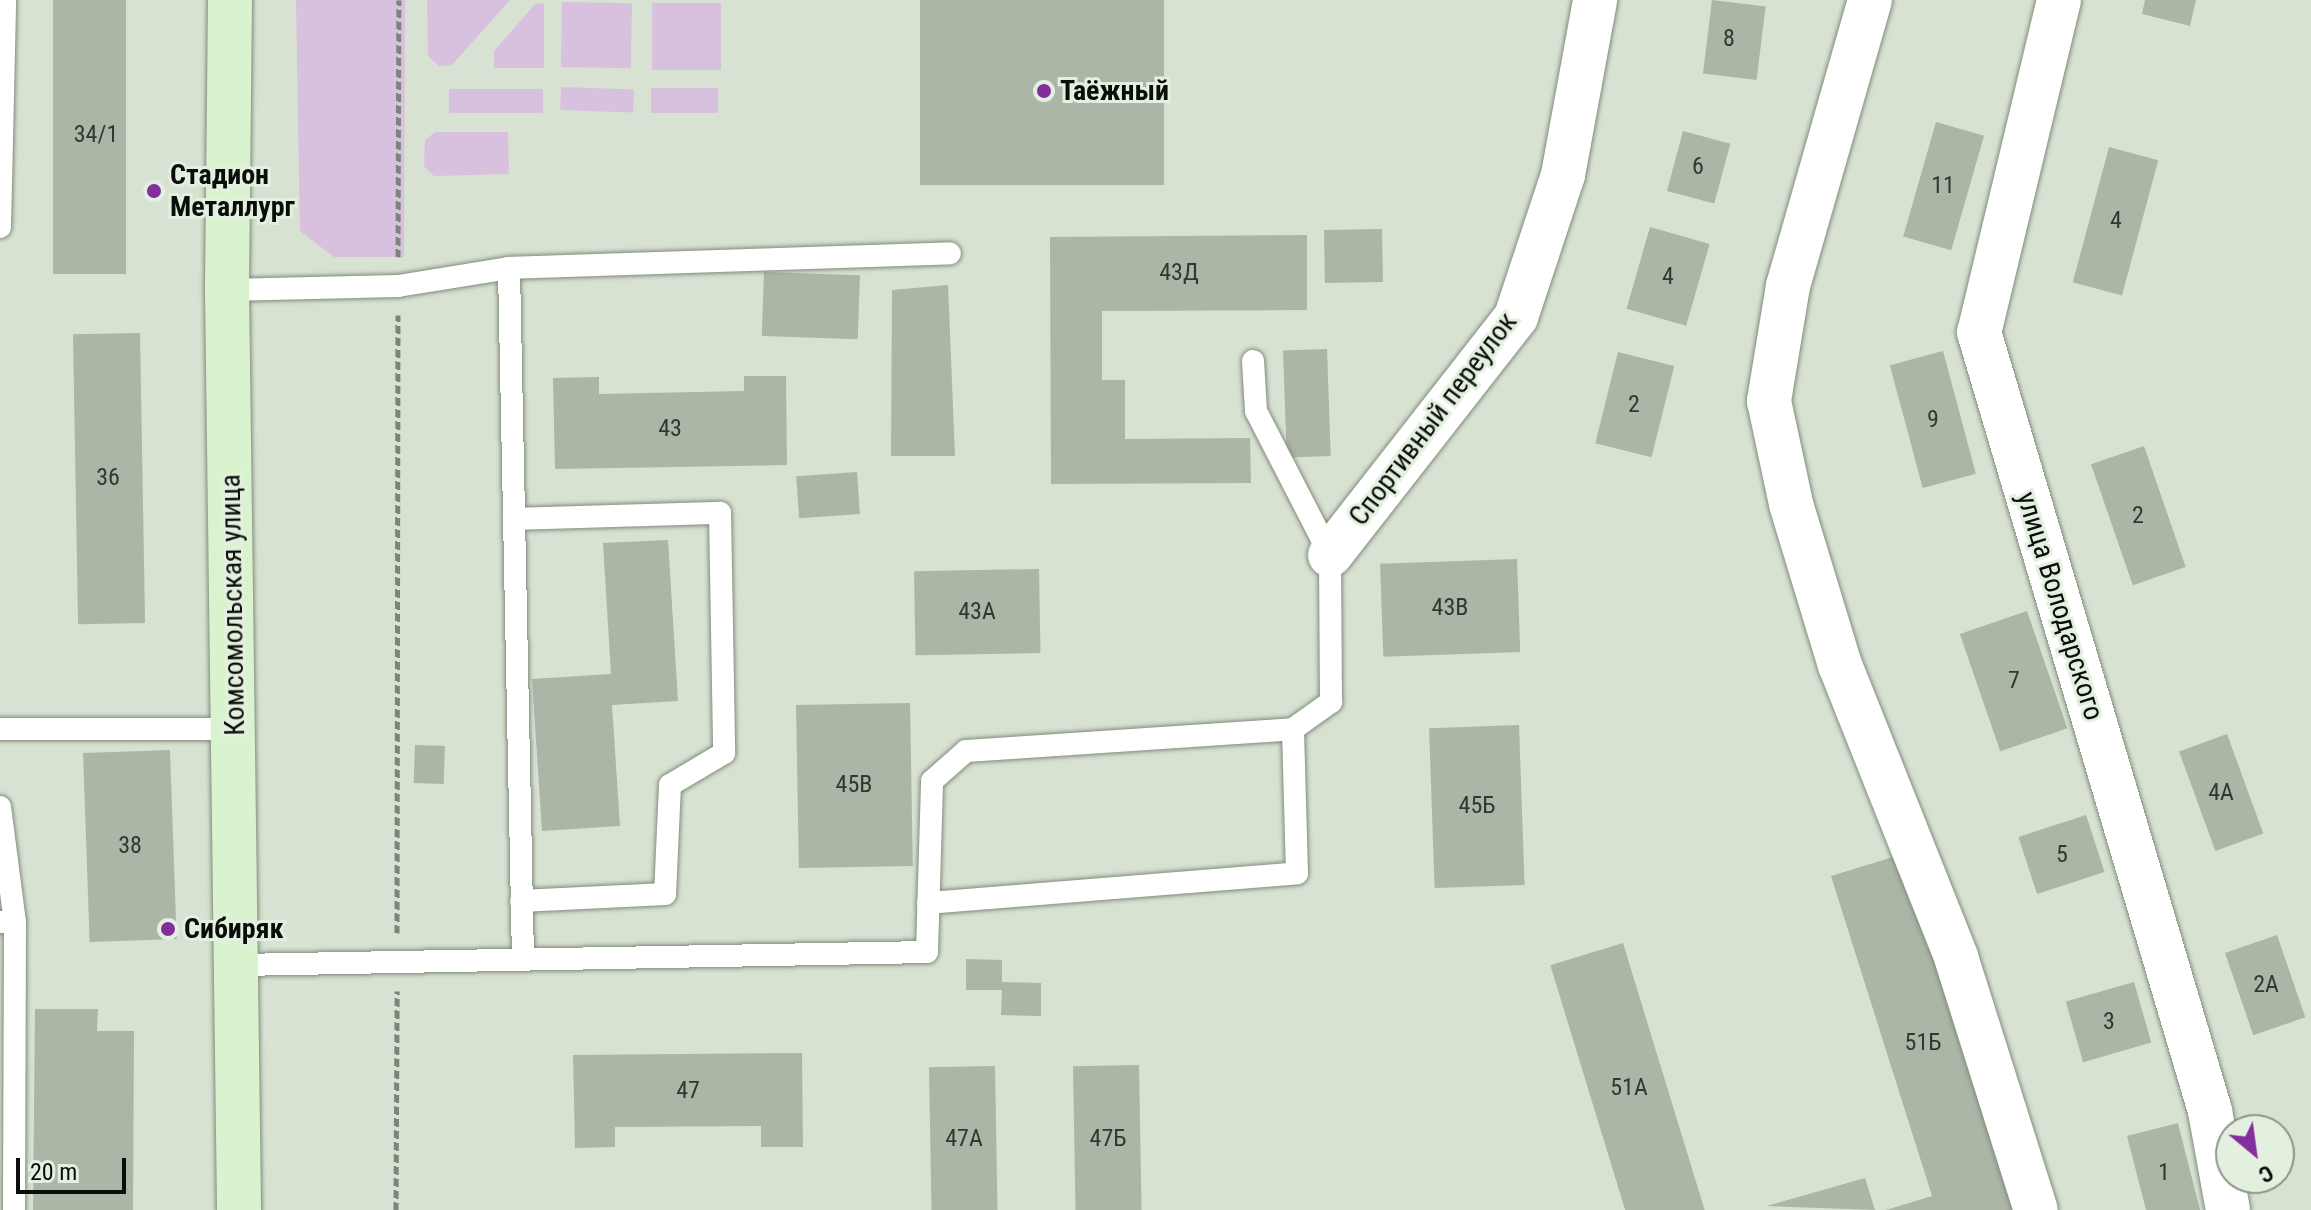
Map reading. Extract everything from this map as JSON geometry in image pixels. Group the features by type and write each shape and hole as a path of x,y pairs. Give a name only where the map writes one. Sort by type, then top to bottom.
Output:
{"main road":[{"name":"Комсомольская улица","path":"230,0 227,290 236,729 239,1210"}],"street":[{"name":"Спортивный переулок","path":"1330,555 1516,317 1563,175 1595,0"},
{"path":"1870,0 1788,286 1769,401 1791,504 1840,665 1956,957 2036,1210"},
{"name":"улица Володарского","path":"2059,0 1979,332 2210,1111 2228,1210"}],"lane":[{"path":"0,227 5,0"},
{"path":"227,290 398,286 509,268 950,253"},
{"path":"509,268 523,959"},
{"path":"239,965 927,952 932,781 966,751 1293,729 1331,702 1330,555 1256,411 1253,361"},
{"path":"514,519 720,513 724,753 670,785 665,894 521,901"},
{"path":"0,729 236,729"},
{"path":"928,903 1297,873 1293,729"},
{"path":"0,807 8,922 14,1210"}],"path":[{"path":"396,1210 399,0"}],"shaded area":[{"path":"296,0 405,0 404,257 334,257 300,231"},
{"path":"427,0 510,0 452,65 439,66 428,56"},
{"path":"562,2 632,3 631,68 561,67"},
{"path":"536,3 544,4 544,68 494,68 494,51"},
{"path":"652,3 721,3 721,70 652,70"},
{"path":"561,87 634,90 633,113 560,110"},
{"path":"651,88 718,88 718,113 651,113"},
{"path":"449,89 543,89 543,113 449,113"},
{"path":"435,132 508,132 509,174 434,176 424,166 425,140"}],"building":[{"path":"53,0 126,0 126,274 53,274"},
{"name":"Таёжный","path":"920,0 1164,0 1164,185 920,185"},
{"path":"1712,0 1766,7 1757,80 1703,73"},
{"path":"2145,0 2196,0 2190,26 2142,14"},
{"path":"1936,122 1984,136 1951,250 1903,236"},
{"path":"1683,131 1730,144 1714,204 1667,191"},
{"path":"2109,147 2158,160 2122,295 2073,282"},
{"path":"1650,227 1710,244 1686,326 1627,309"},
{"path":"1382,229 1383,282 1325,283 1324,230"},
{"path":"1307,235 1307,310 1102,311 1102,380 1125,380 1125,439 1250,438 1251,483 1051,484 1050,237"},
{"path":"764,272 860,275 858,339 762,336"},
{"path":"948,285 955,456 891,456 892,290"},
{"path":"140,333 145,623 78,624 73,334"},
{"path":"1327,349 1331,456 1287,457 1283,351"},
{"path":"1943,351 1976,474 1923,488 1890,365"},
{"path":"1618,352 1674,366 1652,457 1595,443"},
{"path":"744,376 786,376 787,465 555,469 553,378 599,377 599,394 744,391"},
{"path":"2144,446 2186,567 2133,585 2091,464"},
{"path":"857,472 860,514 799,518 796,476"},
{"path":"668,540 678,701 612,705 620,826 542,831 532,679 611,674 603,543"},
{"path":"1517,559 1520,652 1383,657 1380,564"},
{"path":"1039,569 1040,653 915,655 914,571"},
{"path":"2027,611 2067,728 2000,751 1960,634"},
{"path":"910,703 913,866 799,868 796,705"},
{"path":"1519,725 1525,885 1435,888 1429,728"},
{"path":"2227,734 2263,834 2215,851 2179,751"},
{"path":"415,745 445,746 444,784 414,783"},
{"path":"170,750 177,939 90,942 83,753"},
{"path":"2086,815 2105,872 2037,894 2018,837"},
{"path":"1903,854 2015,1210 1886,1210 1932,1196 1831,876"},
{"path":"2277,935 2305,1017 2253,1035 2225,953"},
{"path":"1623,943 1705,1210 1625,1210 1550,965"},
{"path":"966,959 1002,960 1002,982 1041,983 1041,1016 1001,1015 1002,990 966,990"},
{"path":"2134,982 2151,1043 2083,1062 2066,1002"},
{"path":"35,1009 98,1009 97,1031 134,1031 133,1210 33,1210"},
{"path":"802,1053 803,1147 761,1147 761,1126 615,1127 615,1147 575,1148 573,1055"},
{"path":"1139,1065 1142,1210 1076,1210 1073,1066"},
{"path":"995,1066 998,1210 932,1210 929,1067"},
{"path":"2178,1123 2200,1210 2146,1210 2127,1136"},
{"path":"1865,1178 1875,1210 1767,1206"}],"place":[{"name":"Таёжный","path":"1044,91"},
{"name":"Стадион Металлург","path":"154,191"},
{"name":"Сибиряк","path":"168,929"}]}
